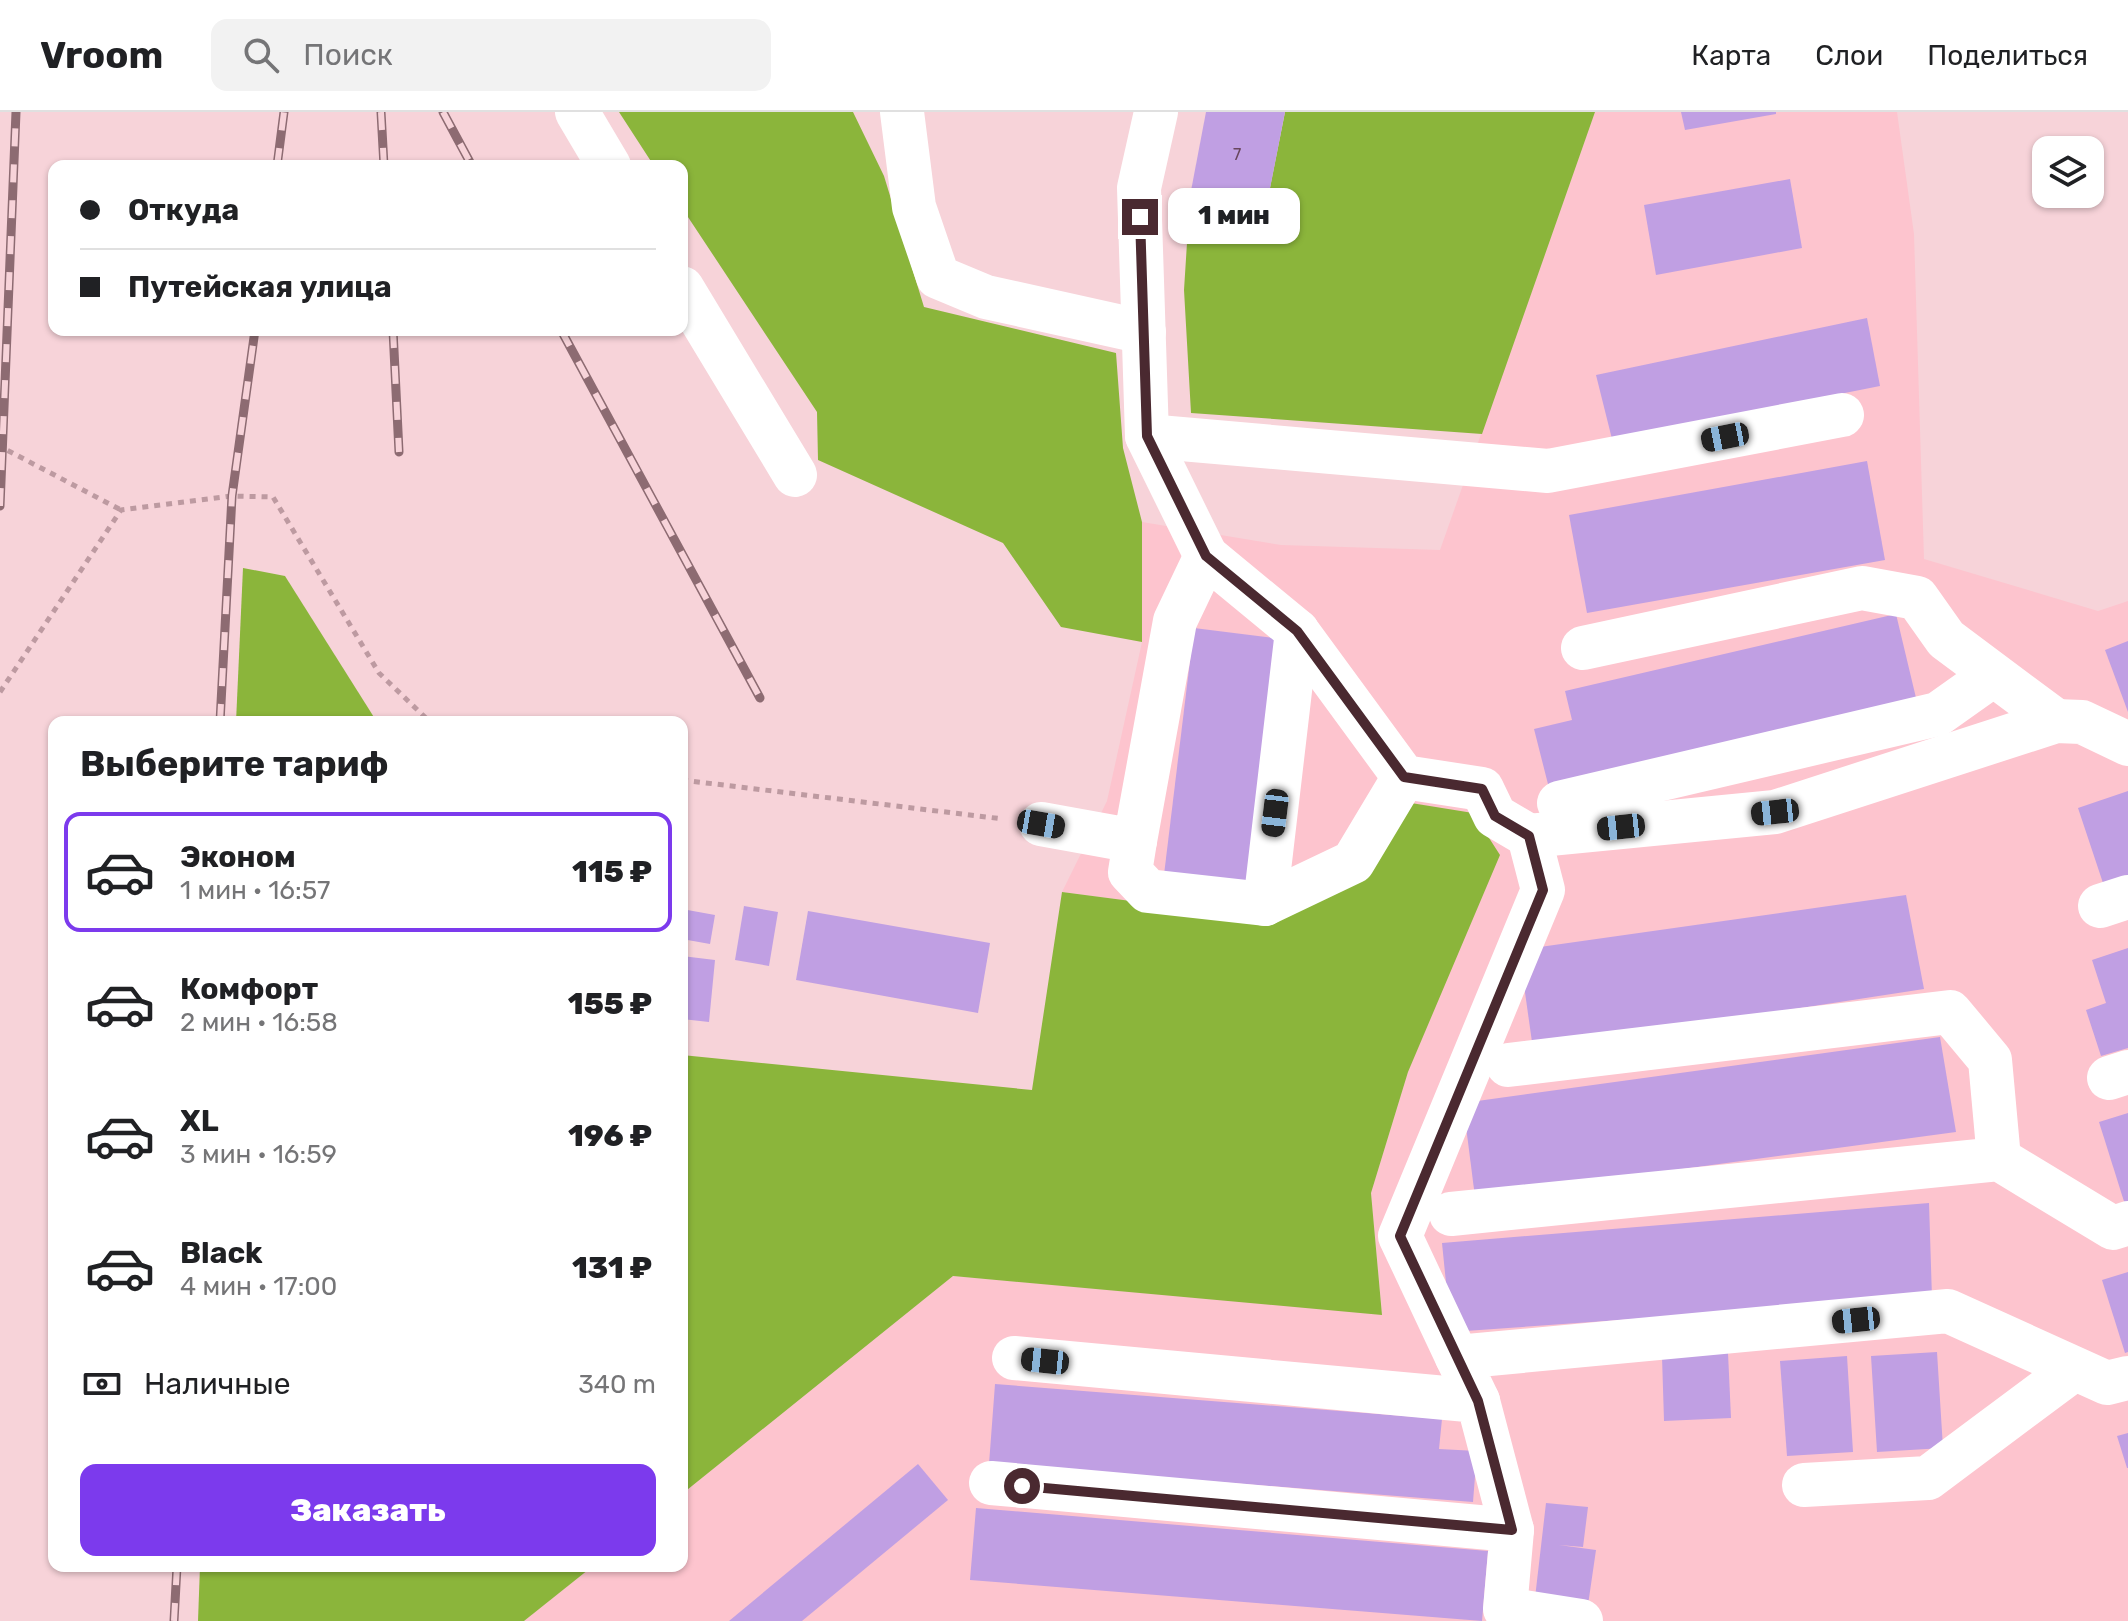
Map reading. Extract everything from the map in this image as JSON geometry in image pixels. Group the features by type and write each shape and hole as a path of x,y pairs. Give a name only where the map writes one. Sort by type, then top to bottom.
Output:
{"street":[{"path":"577,112 605,160"},
{"path":"902,112 914,207 938,277 986,297 1144,332"},
{"path":"1156,112 1139,188 1147,436 1206,556 1297,631 1404,777 1482,789 1495,816 1529,836 1775,812 2056,721 2082,722 2128,744"},
{"path":"688,298 795,475"},
{"path":"1147,436 1548,471 1842,415"},
{"path":"1206,556 1175,621 1130,872 1148,891 1265,904 1353,862 1404,777"},
{"path":"1583,648 1862,588 1917,598 1946,639 2056,721"},
{"path":"1265,904 1297,631"},
{"path":"1559,803 1938,714 1993,675"},
{"path":"1041,824 1135,841"},
{"path":"1529,836 1543,890 1400,1236 1478,1401 1512,1530 1505,1615 1581,1621"},
{"path":"1508,1065 1950,1012 1990,1060 1999,1159"},
{"path":"1451,1214 1999,1159 2113,1228 2128,1223"},
{"path":"1457,1357 1948,1311 2107,1383 2128,1378"},
{"path":"1014,1358 1478,1401"},
{"path":"1804,1485 1928,1478 2074,1369"},
{"path":"991,1483 1512,1530"}],"path":[{"path":"0,442 3,448 121,510 232,496 273,497 379,673 424,716"},
{"path":"0,692 121,510"},
{"path":"688,781 1041,824"}],"shaded area":[{"path":"1595,112 1897,112 1914,234 1924,559 2098,611 2128,601 2128,1621 524,1621 585,1572 688,1572 688,1489 953,1276 1382,1314 1371,1193 1408,1072 1238,915 1062,892 1107,801 1142,642 1142,522 1281,545 1440,550"}],"green space":[{"path":"619,112 853,112 884,176 924,307 1116,353 1123,448 1142,522 1142,642 1061,627 1003,543 818,460 817,412 688,217 688,160 650,160"},
{"path":"1285,112 1595,112 1482,434 1191,413 1184,290 1190,196 1265,213"},
{"path":"243,568 285,576 373,716 236,716"},
{"path":"1411,803 1473,813 1500,855 1408,1072 1371,1193 1382,1315 953,1276 688,1489 688,1056 1032,1090 1062,892 1238,915"},
{"path":"200,1572 585,1572 524,1621 198,1621"}],"building":[{"path":"1206,112 1285,112 1265,214 1190,196"},
{"path":"1681,112 1776,112 1776,114 1685,130"},
{"path":"1790,179 1802,248 1656,275 1644,205"},
{"path":"1867,318 1880,386 1612,439 1596,375"},
{"path":"1867,461 1885,560 1587,613 1569,515"},
{"path":"1896,614 1917,702 1550,792 1534,729 1572,720 1565,691"},
{"path":"1194,628 1283,639 1252,894 1163,883"},
{"path":"2128,641 2128,712 2105,650"},
{"path":"2128,791 2128,875 2103,883 2078,808"},
{"path":"1906,895 1924,989 1533,1049 1519,950"},
{"path":"744,906 778,912 769,966 735,960"},
{"path":"688,910 715,915 710,944 688,940"},
{"path":"808,911 990,943 978,1013 796,980"},
{"path":"2128,948 2128,1048 2101,1056 2086,1010 2106,1003 2092,960"},
{"path":"688,957 715,960 709,1022 688,1020"},
{"path":"1940,1037 1956,1132 1475,1197 1463,1103"},
{"path":"2128,1113 2128,1211 2127,1211 2099,1122"},
{"path":"1929,1203 1932,1298 1451,1332 1442,1243"},
{"path":"2128,1272 2128,1352 2125,1353 2102,1280"},
{"path":"1937,1352 1943,1448 1877,1452 1871,1356"},
{"path":"1728,1353 1731,1418 1664,1421 1662,1356"},
{"path":"1847,1356 1853,1452 1787,1456 1780,1361"},
{"path":"995,1384 1442,1419 1439,1449 1477,1451 1473,1502 989,1464"},
{"path":"2128,1433 2128,1468 2127,1468 2117,1436"},
{"path":"918,1464 948,1500 802,1621 729,1621"},
{"path":"1546,1503 1588,1507 1583,1547 1559,1545 1596,1550 1588,1605 1535,1598"},
{"path":"976,1508 1488,1551 1482,1621 970,1580"}],"railway":[{"path":"0,506 16,112"},
{"path":"278,160 284,112"},
{"path":"381,112 384,160"},
{"path":"443,112 469,160"},
{"path":"220,716 232,496 254,336"},
{"path":"393,336 399,452"},
{"path":"564,336 760,698"},
{"path":"174,1621 177,1572"}],"route":[{"path":"1022,1486 1512,1530 1478,1401 1400,1236 1543,890 1529,836 1495,816 1482,789 1404,777 1297,631 1206,556 1147,436 1140,217"}]}
